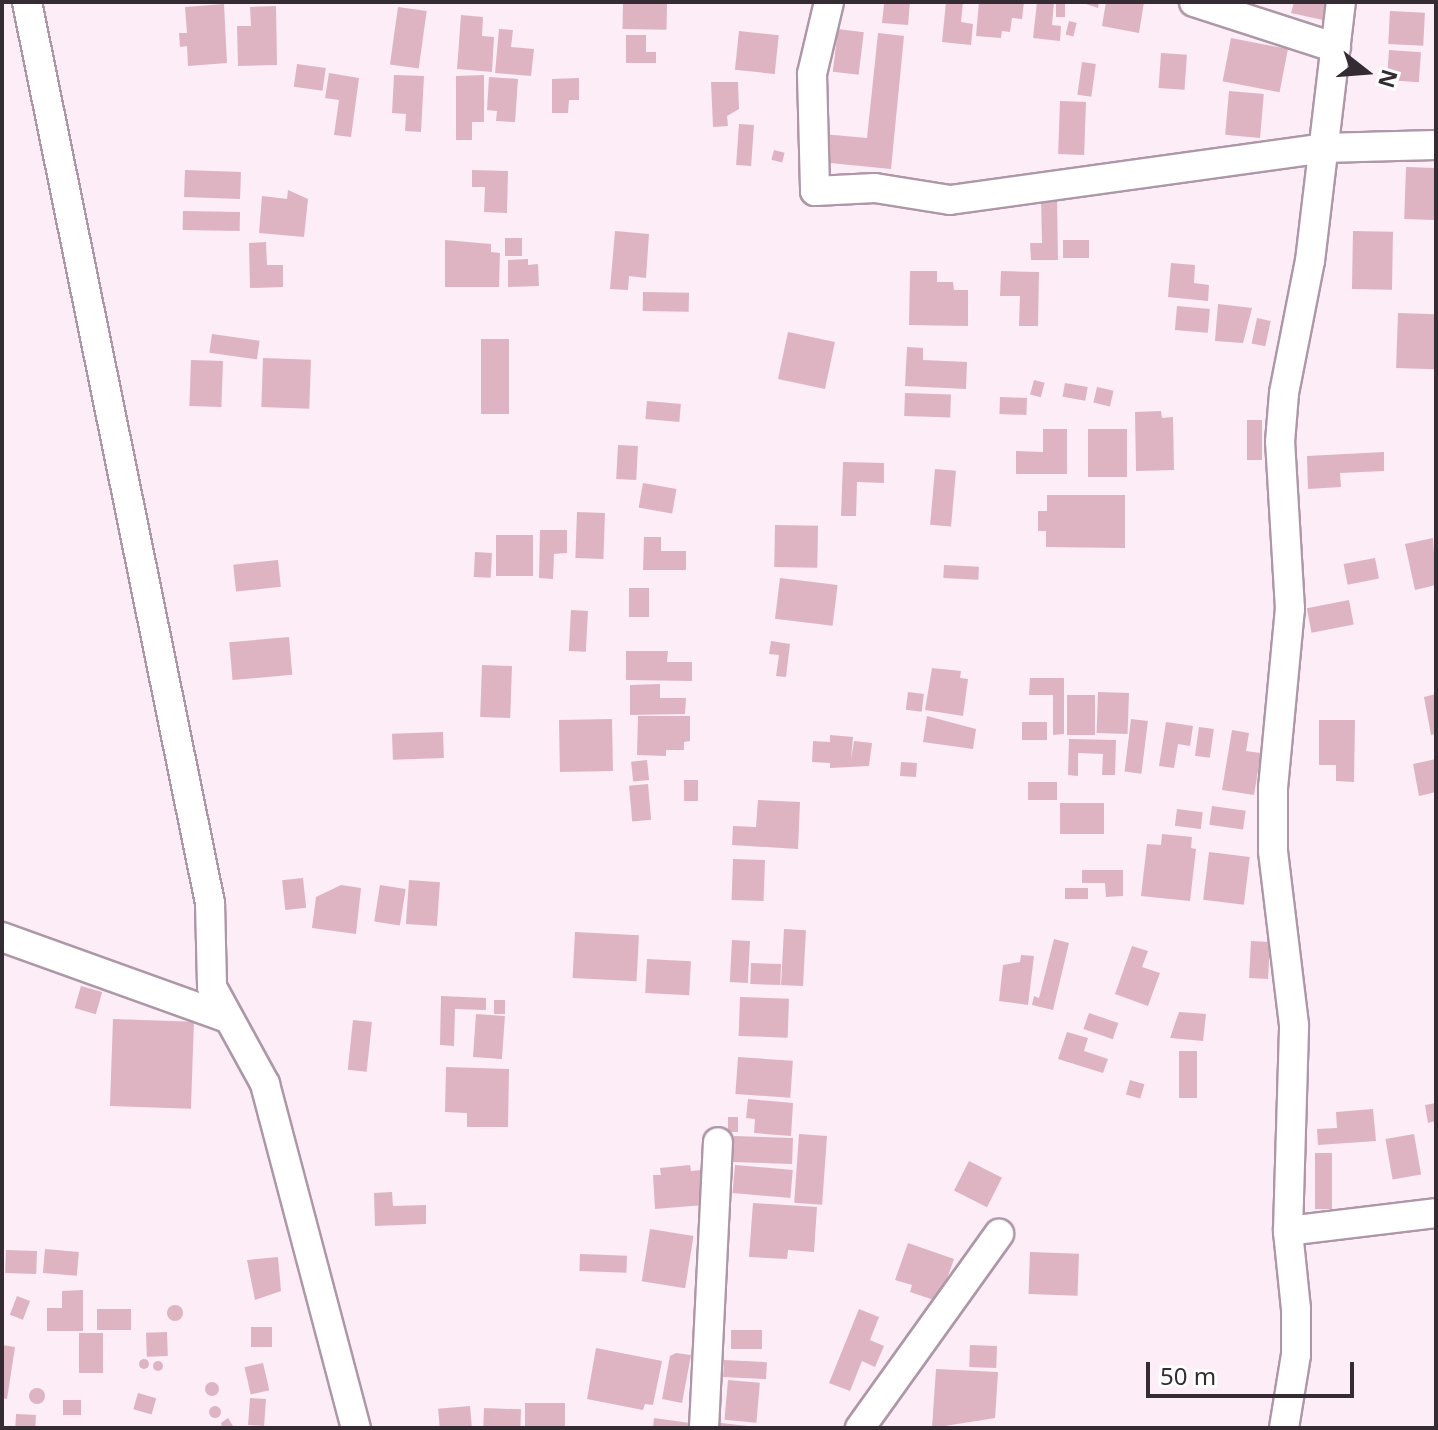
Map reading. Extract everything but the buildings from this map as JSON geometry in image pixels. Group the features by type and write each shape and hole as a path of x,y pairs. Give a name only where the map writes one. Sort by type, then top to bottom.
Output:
{"street":[{"path":"27,2 210,903 212,987 227,1018 247,1043 265,1084 356,1428"},
{"path":"829,2 812,74 815,191 875,188 950,200 1324,148 1436,145"},
{"path":"1194,2 1336,48"},
{"path":"1284,1428 1296,1355 1288,1231 1294,1025 1273,851 1273,788 1289,633 1280,442 1324,148 1341,2"},
{"path":"2,937 227,1018"},
{"path":"704,1428 718,1142"},
{"path":"1288,1231 1436,1213"},
{"path":"860,1428 999,1234"}]}
